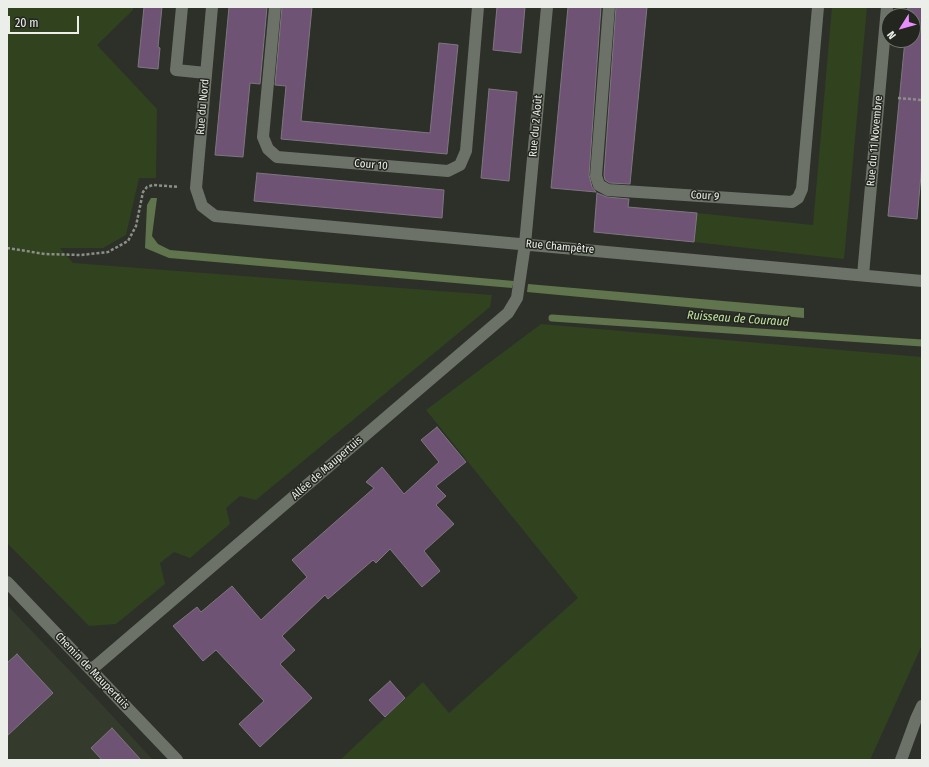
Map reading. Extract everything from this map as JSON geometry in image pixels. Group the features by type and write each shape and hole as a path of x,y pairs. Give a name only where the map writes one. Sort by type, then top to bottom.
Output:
{"street":[{"path":"182,7 176,70 206,73"},
{"name":"Rue du Nord","path":"202,206 196,188 212,7"},
{"name":"Cour 10","path":"275,7 263,137 268,149 277,157 448,171 460,165 466,151 478,7"},
{"name":"Rue du 2 Août","path":"525,244 547,7"},
{"name":"Cour 9","path":"609,7 596,176 599,186 608,190 792,202 798,198 802,189 818,7"},
{"name":"Rue du 11 Novembre","path":"863,275 887,7"},
{"name":"Rue Champêtre","path":"202,206 215,216 922,281"},
{"name":"Allée de Maupertuis","path":"91,670 508,313 517,298 525,244"},
{"name":"Chemin de Maupertuis","path":"7,582 177,760"},
{"path":"901,760 922,706"}],"path":[{"path":"879,96 922,100"},
{"path":"7,248 45,254 81,255 108,252 128,241 136,226 144,192 147,187 196,188"}],"shaded area":[{"path":"7,7 133,7 133,10 97,45 157,109 156,178 139,178 126,235 103,248 60,248 73,263 492,295 490,307 256,500 240,496 226,508 230,524 190,558 174,552 160,563 165,584 116,624 89,626 7,543"},
{"path":"832,7 867,7 844,259 694,242 697,213 813,225"},
{"path":"151,198 157,198 152,236 158,244 170,250 514,281 512,288 169,258 145,248 147,205"},
{"path":"528,284 804,308 804,318 527,292"},
{"path":"541,324 922,357 922,645 870,760 340,760 423,682 449,713 578,598 426,410"},
{"path":"7,605 92,694 153,760 7,760"}],"building":[{"path":"144,7 162,7 158,47 160,48 158,69 138,67"},
{"path":"229,7 267,7 260,84 250,83 243,157 215,155"},
{"path":"282,7 312,7 301,121 430,133 439,43 458,45 447,154 281,139 286,86 275,85"},
{"path":"497,7 525,7 521,53 493,50"},
{"path":"568,7 601,7 589,175 592,187 596,192 551,188"},
{"path":"616,7 647,7 630,184 610,183 605,180 604,175"},
{"path":"922,7 922,164 917,219 888,216 904,48 921,48 921,8 908,8"},
{"path":"489,89 517,92 509,181 481,178"},
{"path":"257,173 444,190 442,218 254,201"},
{"path":"597,193 607,197 629,199 628,207 697,213 694,242 594,232"},
{"path":"437,427 466,462 436,486 446,496 436,505 454,524 424,551 440,571 422,587 390,549 376,563 373,560 328,599 325,595 282,636 295,650 280,664 312,698 260,747 239,724 264,701 216,650 203,661 173,626 197,607 201,612 232,586 261,620 307,577 292,560 374,488 366,482 382,467 404,494 439,462 421,440"},
{"path":"17,654 53,693 7,736 7,663"},
{"path":"390,681 405,698 385,717 369,700"},
{"path":"112,728 141,760 102,760 91,748"}],"waterway":[{"name":"Ruisseau de Couraud","path":"552,318 922,343"}]}
